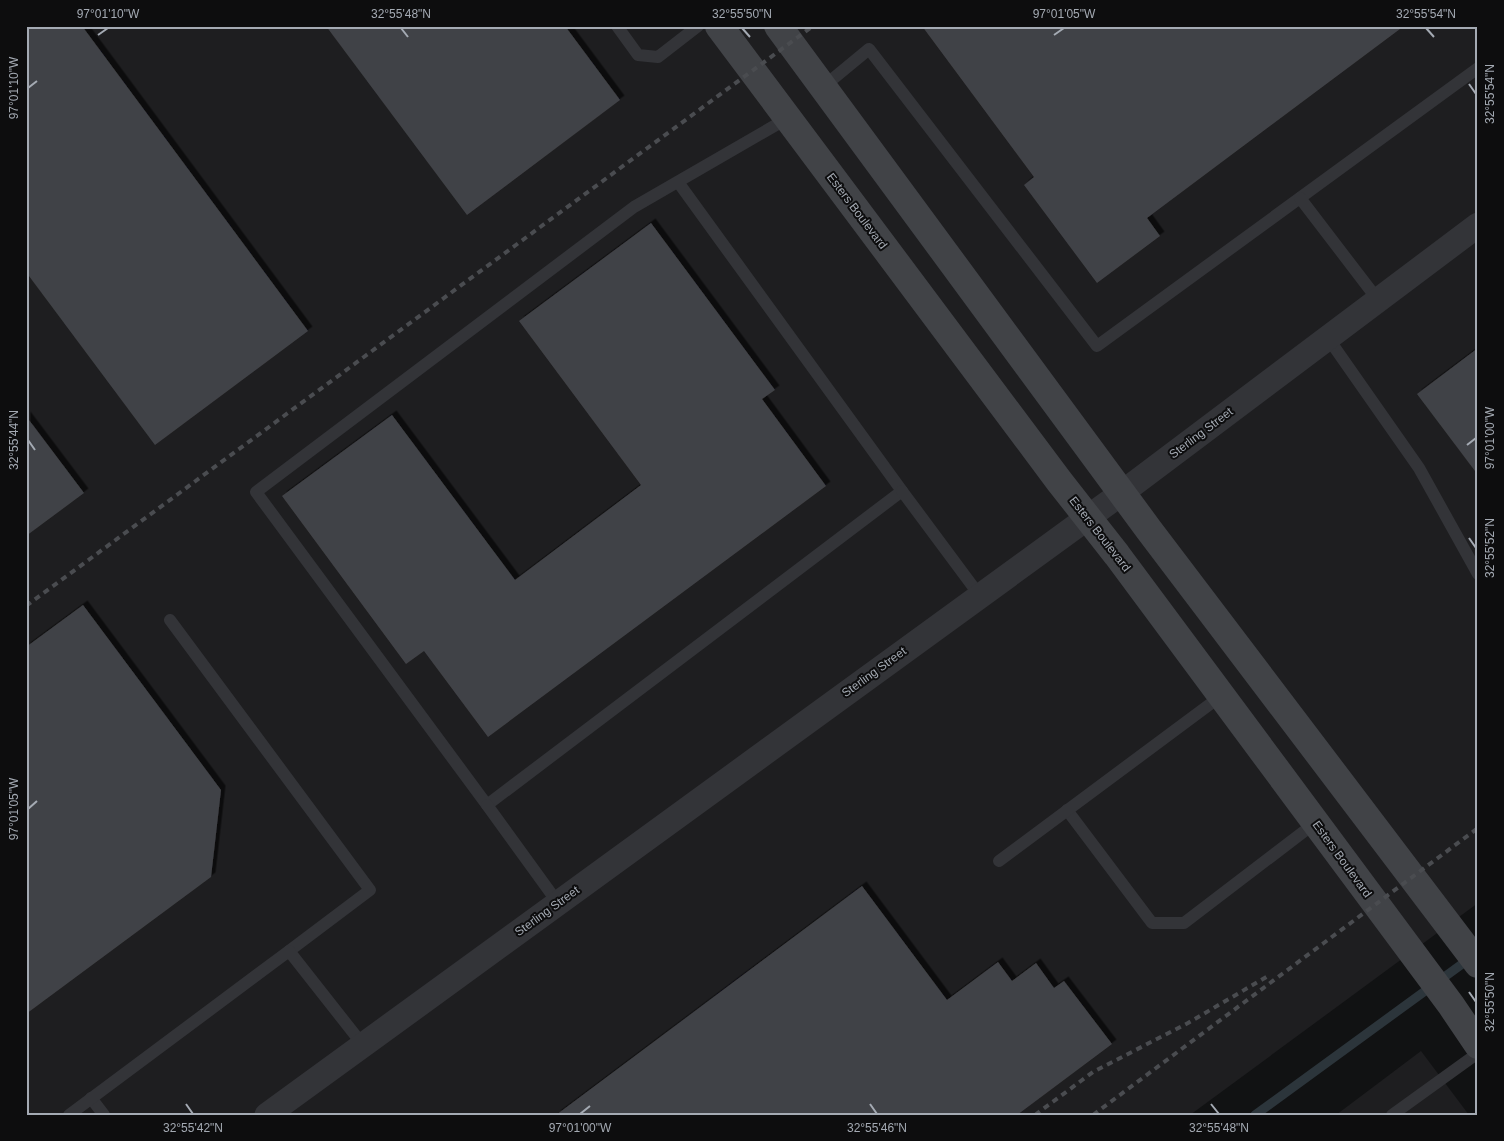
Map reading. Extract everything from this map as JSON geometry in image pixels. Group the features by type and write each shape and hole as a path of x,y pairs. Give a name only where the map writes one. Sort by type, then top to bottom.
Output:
{"main road":[{"name":"Esters Boulevard","path":"719,26 1088,517 1451,1005 1478,1045"},
{"path":"778,26 1149,530 1478,964"}],"street":[{"name":"Sterling Street","path":"268,1115 1122,492 1478,225"}],"lane":[{"path":"617,26 638,55 658,57 698,26"},
{"path":"823,87 869,49 1097,346 1478,68"},
{"path":"558,903 488,805 256,492 634,207 788,118"},
{"path":"678,182 980,596"},
{"path":"1300,198 1378,300"},
{"path":"1328,338 1419,468 1478,574"},
{"path":"488,805 902,491"},
{"path":"69,1115 370,890 170,620"},
{"path":"998,861 1221,696"},
{"path":"1067,810 1152,923 1184,923 1315,823"},
{"path":"289,951 363,1046"},
{"path":"1392,1115 1478,1052"},
{"path":"91,1098 104,1115"}],"shaded area":[{"path":"26,26 1478,26 1478,903 1190,1115 26,1115"},
{"path":"1421,1051 1469,1115 1336,1115"}],"building":[{"path":"26,26 82,26 308,331 155,445 26,272"},
{"path":"326,26 565,26 620,100 467,215"},
{"path":"922,26 1404,26 1147,218 1160,236 1097,283 1024,185 1034,177"},
{"path":"651,223 775,390 762,399 826,486 488,737 424,651 406,664 282,496 392,415 515,580 641,485 519,321"},
{"path":"1478,348 1478,475 1417,394"},
{"path":"26,416 84,493 26,536"},
{"path":"83,605 221,790 211,877 26,1014 26,647"},
{"path":"862,886 947,1000 998,962 1012,981 1036,963 1054,988 1064,981 1112,1044 1017,1115 556,1115"}],"waterway":[{"path":"1255,1115 1469,959"}],"railway":[{"path":"26,606 813,26"},
{"path":"1093,1115 1478,828"},
{"path":"1035,1115 1093,1072 1188,1023 1268,976"}]}
